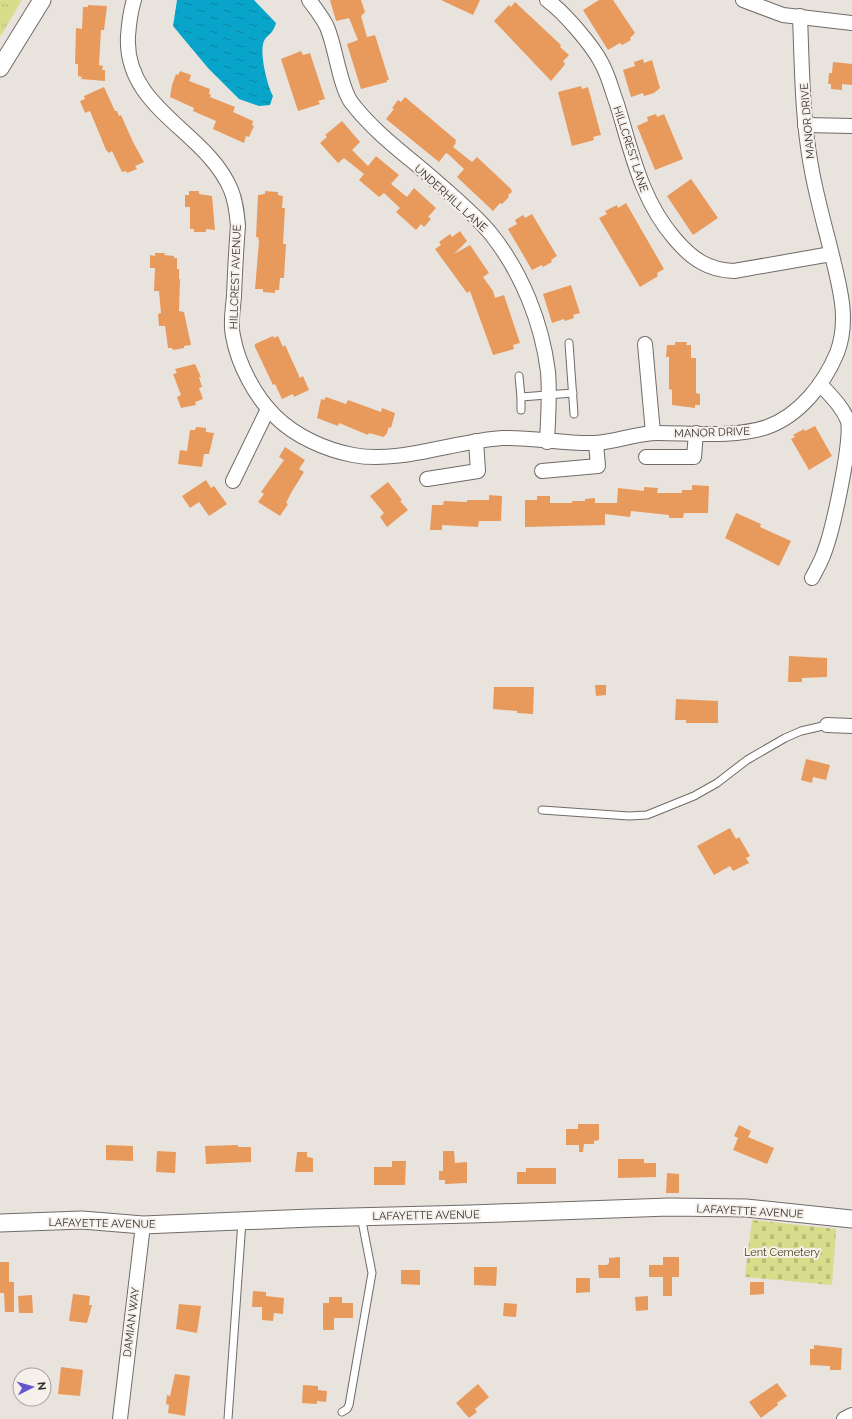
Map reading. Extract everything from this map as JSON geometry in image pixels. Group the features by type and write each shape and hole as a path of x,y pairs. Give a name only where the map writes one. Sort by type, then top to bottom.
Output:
{"street":[{"path":"0,68 42,0"},
{"name":"HILLCREST AVENUE","path":"134,0 130,13 127,52 136,75 154,104 211,159 231,190 236,209 238,226 232,335 246,374"},
{"name":"UNDERHILL LANE","path":"308,0 327,26 339,71 350,100 369,123 390,143 434,180 491,234 508,259 523,286 544,347 548,373 549,395 547,442"},
{"name":"HILLCREST LANE","path":"547,0 577,30 602,63 646,194 663,225 690,255 709,267 721,271 734,271 831,254"},
{"path":"742,0 783,14 852,23"},
{"name":"MANOR DRIVE","path":"246,374 256,392 276,418 306,438 333,450 354,456 373,457 396,455 476,441 504,438 547,442 596,443 653,433 730,432 768,427 780,421 808,400 820,384 831,367 843,333 843,310 840,285 831,254 811,167 805,125 800,16"},
{"path":"805,125 852,126"},
{"path":"646,344 653,433"},
{"path":"812,578 828,540 849,452 850,435 848,422 837,403 820,384"},
{"path":"837,403 852,408"},
{"path":"233,481 268,409"},
{"path":"646,457 694,457 696,433"},
{"path":"427,479 478,471 476,441"},
{"path":"542,471 598,466 596,443"},
{"path":"828,725 852,726"},
{"name":"LAFAYETTE AVENUE","path":"0,1223 82,1220 143,1225 361,1216 471,1214 669,1207 746,1208 852,1219"},
{"name":"DAMIAN WAY","path":"120,1419 143,1225"},
{"path":"844,1419 852,1415"}],"lane":[{"path":"569,343 574,393 574,414"},
{"path":"519,376 521,410"},
{"path":"521,397 574,393"},
{"path":"542,810 629,816 647,815 700,793 717,783 747,760 785,738 818,726 828,725"},
{"path":"342,1412 347,1409 349,1405 371,1284 371,1264 361,1216"},
{"path":"228,1419 242,1221"}],"green space":[{"path":"0,0 22,0 0,37"},
{"name":"Lent Cemetery","path":"752,1220 836,1229 832,1285 745,1277"}],"water":[{"path":"177,0 254,0 276,23 272,32 264,41 262,53 268,84 273,96 270,105 259,106 239,99 208,68 173,26"}],"building":[{"path":"330,0 361,0 365,12 361,16 367,37 375,35 389,80 387,80 387,82 361,89 347,44 358,40 349,18 336,21"},
{"path":"441,0 480,0 473,15"},
{"path":"599,0 613,0 635,33 630,38 631,40 622,45 620,43 608,50 583,10"},
{"path":"515,2 561,45 560,47 569,55 563,61 565,64 551,81 494,21 509,5 511,7"},
{"path":"88,5 107,6 104,30 101,30 99,65 103,66 102,70 105,70 105,81 81,79 82,77 78,76 78,64 75,64 76,28 82,29 83,7 88,7"},
{"path":"301,51 303,55 310,53 325,99 318,101 320,104 298,111 281,59"},
{"path":"643,59 644,63 652,60 660,88 654,93 644,96 643,93 631,97 623,70 635,66 634,62"},
{"path":"833,62 852,64 852,85 842,84 842,90 831,89 831,84 828,84 829,73 832,73"},
{"path":"180,71 191,75 189,81 210,89 210,97 235,107 233,112 253,121 252,125 254,126 249,137 246,136 244,143 213,129 216,121 193,111 194,108 170,97 176,74 178,75"},
{"path":"581,86 582,89 588,87 601,135 593,137 594,140 572,146 558,92"},
{"path":"104,87 115,111 117,111 119,116 121,115 144,162 135,166 137,169 127,173 126,171 122,172 112,151 109,153 106,150 90,111 85,113 80,101 85,99 84,96"},
{"path":"405,97 456,140 453,147 472,162 477,157 511,189 512,192 508,195 509,197 502,204 500,203 493,211 457,177 464,169 448,154 446,153 439,162 386,119 394,109 392,108 398,100 401,102"},
{"path":"656,114 657,117 664,114 683,159 655,170 637,126 648,121 647,117"},
{"path":"342,121 360,142 352,150 368,166 376,156 399,175 391,184 407,197 414,188 436,208 428,217 431,219 424,227 421,224 416,230 396,212 400,208 384,193 379,197 359,180 364,174 344,158 338,163 320,143 327,137 325,135"},
{"path":"691,179 718,218 693,235 667,196"},
{"path":"189,191 199,191 199,194 212,196 215,230 206,229 206,232 194,232 194,229 190,229 190,207 185,207 185,195 189,195"},
{"path":"265,191 278,192 278,195 283,196 282,208 285,208 283,244 286,244 284,278 280,278 279,290 275,290 275,293 263,292 263,289 255,289 259,242 258,237 256,237 258,195 265,194"},
{"path":"626,203 664,269 657,273 658,276 640,287 599,218 607,214 605,211 617,205 618,208"},
{"path":"532,214 557,256 551,260 552,262 543,267 542,265 532,270 508,229 517,224 515,220 523,215 525,218"},
{"path":"460,231 467,241 454,254 470,245 489,273 483,277 493,291 495,298 504,295 520,343 513,345 514,349 493,355 470,291 467,293 435,249 441,245 439,242 450,234 452,237"},
{"path":"155,253 165,253 164,255 174,256 174,258 177,258 177,269 179,269 180,279 179,311 184,312 191,345 184,346 184,348 173,350 172,348 168,348 165,326 159,326 158,314 161,313 159,291 154,291 155,268 150,268 150,255 155,256"},
{"path":"571,285 580,313 573,315 574,318 565,321 564,319 552,323 543,294"},
{"path":"273,336 274,338 278,336 283,347 285,345 300,378 303,376 309,390 294,397 293,394 282,399 275,384 273,385 255,347 255,344"},
{"path":"675,342 687,342 686,345 691,345 691,358 696,358 696,393 700,394 700,405 695,405 695,408 672,405 672,390 669,389 669,357 666,357 667,345 675,345"},
{"path":"195,364 201,377 199,377 202,387 199,388 203,399 195,402 196,405 181,408 177,397 181,395 173,374 177,373 175,369"},
{"path":"326,397 346,404 348,400 381,412 382,408 395,413 391,428 389,427 384,437 369,433 368,435 339,423 338,426 317,418 321,399 324,400"},
{"path":"815,426 832,456 809,470 791,439 795,437 793,435 804,429 805,431"},
{"path":"196,427 206,428 206,432 214,433 209,454 204,454 202,467 178,464 180,450 187,451 190,430 195,430"},
{"path":"285,447 305,460 299,469 304,472 291,493 286,503 288,504 280,516 258,502 264,494 261,492 284,460 279,457"},
{"path":"206,480 211,488 214,486 227,504 209,516 199,502 190,508 182,496"},
{"path":"388,482 402,500 400,501 408,510 387,527 380,517 384,513 370,496"},
{"path":"692,485 709,486 708,513 684,513 683,518 669,518 669,515 631,511 630,517 605,514 605,525 525,527 525,500 537,500 537,496 550,496 550,503 572,503 572,501 585,501 585,499 595,498 595,503 617,503 618,488 644,491 644,487 658,488 657,493 682,493 682,490 692,490"},
{"path":"489,495 502,496 501,521 479,521 478,527 442,525 442,530 430,530 432,505 443,505 444,501 467,502 467,500 489,500"},
{"path":"736,513 761,524 760,527 791,541 779,566 725,538"},
{"path":"789,656 827,658 827,677 802,678 802,682 788,682"},
{"path":"595,685 606,685 606,695 596,696"},
{"path":"494,687 534,687 533,714 493,709"},
{"path":"676,699 718,701 718,723 686,723 686,720 675,720"},
{"path":"806,759 830,765 826,780 813,777 812,783 801,780"},
{"path":"730,828 736,839 739,837 750,856 746,858 749,863 733,871 730,866 714,875 697,846"},
{"path":"578,1124 599,1124 599,1140 594,1141 594,1144 584,1144 583,1152 579,1152 579,1145 566,1145 566,1129 578,1129"},
{"path":"739,1125 751,1131 748,1137 774,1148 767,1164 733,1150 738,1138 734,1136"},
{"path":"106,1145 133,1146 133,1161 106,1160"},
{"path":"238,1145 238,1147 251,1147 251,1162 206,1164 205,1146"},
{"path":"157,1151 176,1152 175,1173 156,1172"},
{"path":"443,1151 454,1151 455,1163 467,1162 467,1183 445,1184 445,1180 439,1180 439,1171 443,1171"},
{"path":"297,1152 307,1152 307,1157 313,1158 313,1172 295,1172"},
{"path":"618,1159 644,1159 644,1163 656,1163 656,1177 618,1178"},
{"path":"392,1161 406,1161 405,1185 374,1185 374,1167 392,1167"},
{"path":"526,1168 556,1168 556,1184 517,1184 517,1172 526,1172"},
{"path":"667,1173 679,1174 679,1193 666,1193"},
{"path":"620,1257 620,1278 599,1278 598,1265 607,1265 609,1263 609,1258"},
{"path":"663,1257 679,1257 679,1277 672,1277 672,1296 663,1296 663,1277 649,1277 649,1265 663,1265"},
{"path":"0,1262 9,1262 9,1282 14,1282 14,1312 5,1312 4,1293 0,1293"},
{"path":"474,1267 497,1267 496,1286 474,1285"},
{"path":"401,1270 420,1270 420,1285 401,1284"},
{"path":"576,1278 590,1278 590,1292 576,1293"},
{"path":"750,1282 764,1282 764,1294 750,1295"},
{"path":"253,1291 266,1292 266,1296 284,1298 283,1314 274,1313 273,1321 262,1320 262,1307 252,1307"},
{"path":"73,1294 90,1296 89,1305 92,1305 87,1323 69,1321"},
{"path":"32,1295 33,1313 19,1313 18,1296"},
{"path":"648,1296 648,1310 636,1311 635,1297"},
{"path":"329,1297 342,1297 342,1303 353,1303 353,1318 334,1318 334,1330 323,1330 323,1303 329,1303"},
{"path":"504,1303 517,1304 516,1317 503,1316"},
{"path":"179,1304 201,1306 197,1333 176,1329"},
{"path":"814,1345 842,1348 841,1370 830,1370 830,1366 810,1365 810,1349 814,1349"},
{"path":"61,1367 83,1370 80,1396 58,1394"},
{"path":"175,1374 190,1376 185,1416 168,1413 169,1405 166,1404 167,1395 170,1396"},
{"path":"777,1383 787,1396 761,1418 749,1402"},
{"path":"478,1384 489,1397 475,1409 477,1412 469,1418 456,1403"},
{"path":"303,1385 318,1386 318,1390 327,1391 326,1402 317,1401 317,1404 302,1403"}]}
